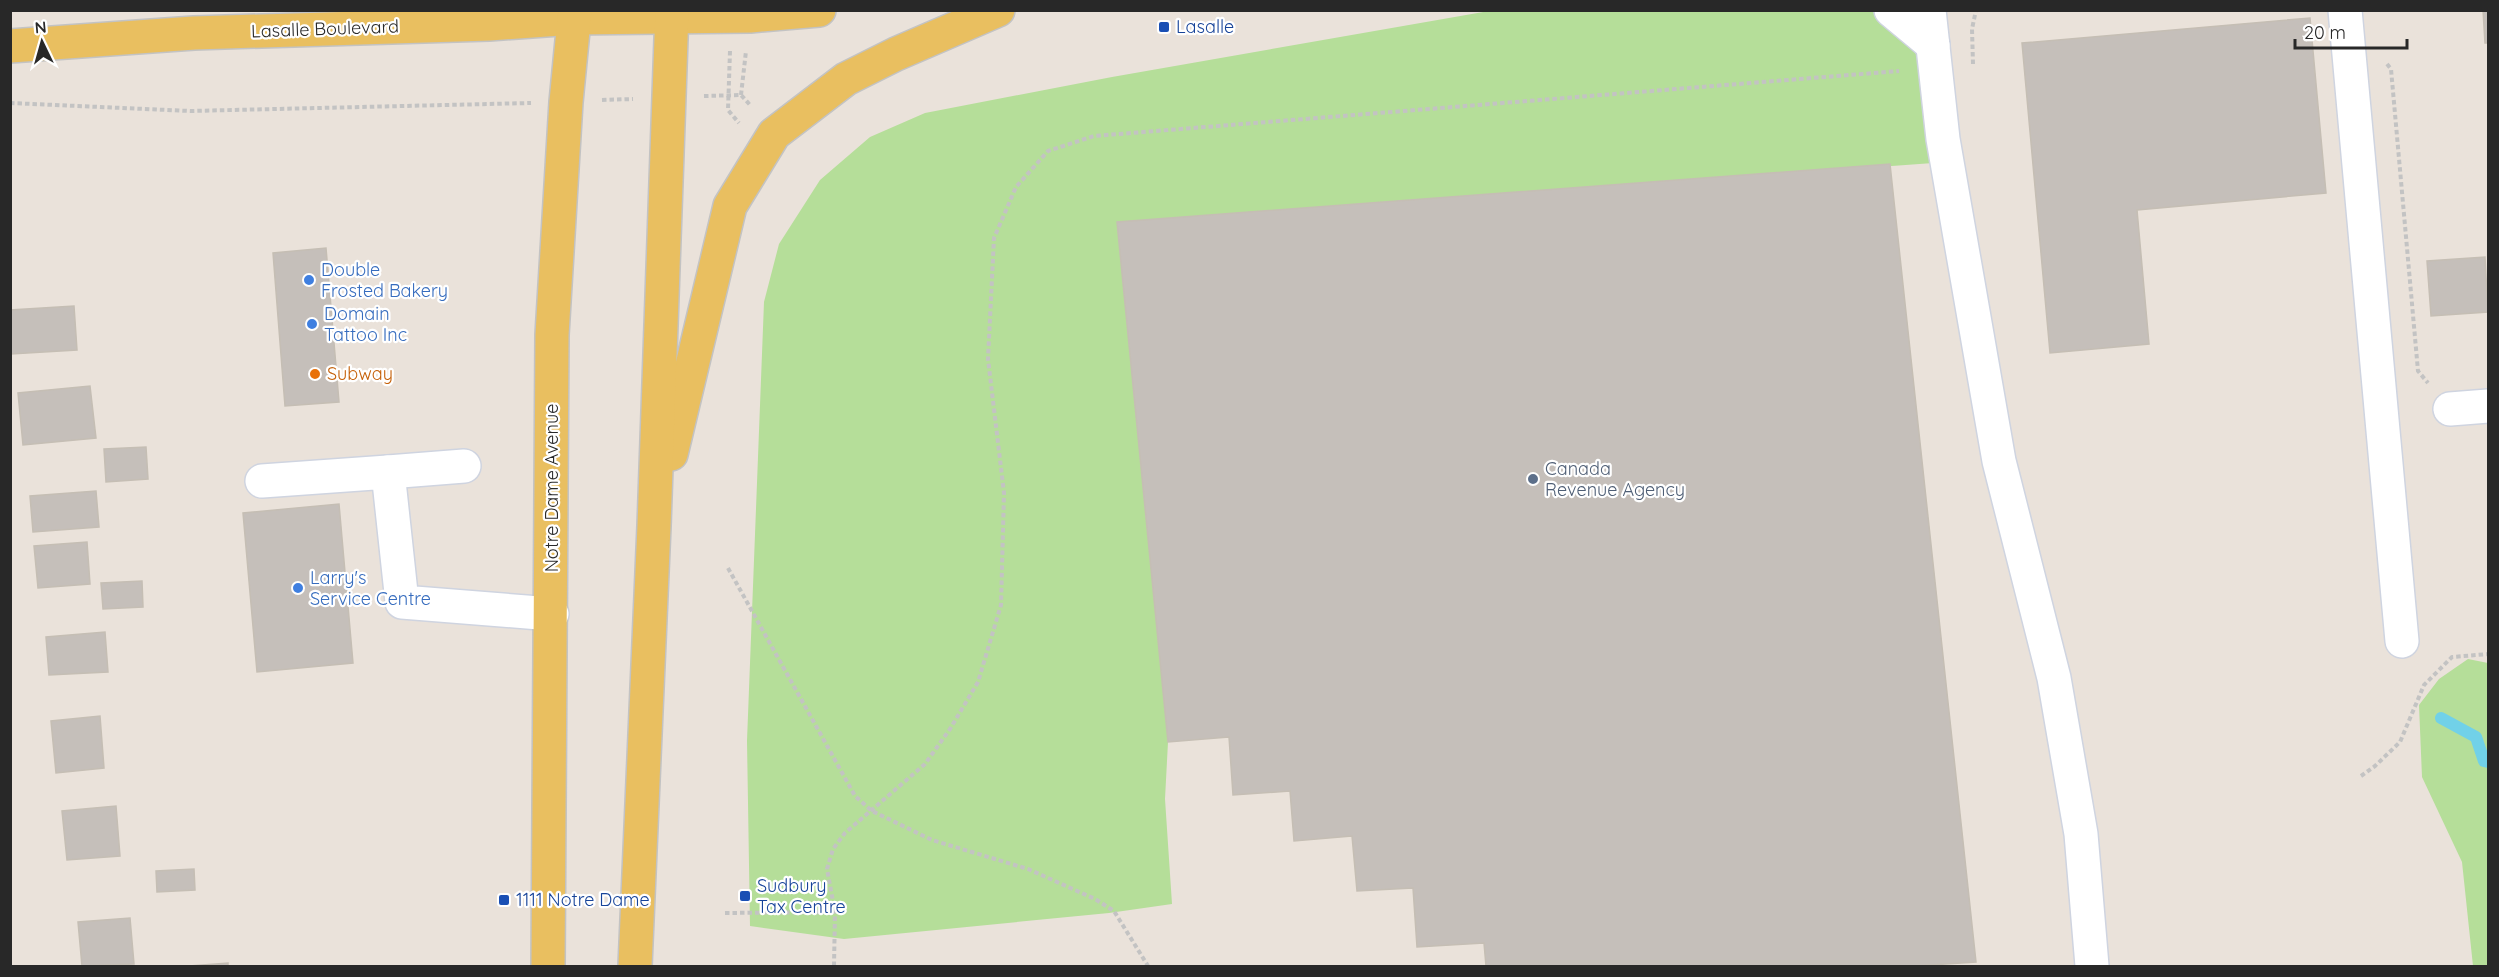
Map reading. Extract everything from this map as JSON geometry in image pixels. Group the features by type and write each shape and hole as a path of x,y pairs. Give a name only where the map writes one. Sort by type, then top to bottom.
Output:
{"main road":[{"name":"Lasalle Boulevard","path":"10,46 194,33 489,24 575,14 750,16 819,10"},
{"path":"654,526 730,206 774,134 846,79 998,10"},
{"name":"Notre Dame Avenue","path":"548,966 552,335 566,102 575,14"},
{"path":"634,966 654,526 672,15"}],"street":[{"path":"1891,10 1934,57"},
{"path":"1929,10 1943,139 1999,461 2054,678 2081,834 2092,966"},
{"path":"1934,57 1950,10"},
{"path":"2345,10 2402,641"},
{"path":"2450,409 2488,406"},
{"path":"262,481 464,466"},
{"path":"388,472 402,602 552,614"}],"path":[{"path":"834,966 835,912 827,869 833,849 845,833 925,764 950,729 978,682 1001,605 1004,494 988,359 994,238 1016,187 1048,151 1095,136 1934,57 1974,64 1972,29 1976,10"},
{"path":"10,103 190,111 566,102 741,95 774,134"},
{"path":"728,568 855,796 872,811 932,840 1028,869 1114,910 1148,966"},
{"path":"2361,776 2400,742 2424,686 2452,657 2488,654"},
{"path":"725,913 835,912"}],"green space":[{"path":"1489,11 1893,11 1933,45 1947,162 1117,222 1168,742 1165,799 1172,904 1109,913 844,939 750,926 747,741 764,302 779,244 820,180 870,137 925,113 1112,77"},
{"path":"2468,659 2488,663 2488,966 2473,966 2462,862 2422,777 2419,705 2439,679"}],"building":[{"path":"2483,10 2488,10 2488,43 2485,43"},
{"path":"2310,18 2326,193 2137,210 2149,344 2050,353 2022,43"},
{"name":"Canada Revenue Agency","path":"1890,164 1976,962 1915,966 1486,966 1484,943 1417,947 1413,888 1357,891 1352,836 1294,841 1290,791 1233,795 1229,737 1168,742 1117,222"},
{"path":"326,248 339,402 285,406 273,253"},
{"path":"2485,257 2488,312 2431,316 2427,261"},
{"path":"74,306 77,350 11,354 10,310"},
{"path":"90,386 96,438 23,445 18,393"},
{"path":"146,447 148,479 106,482 104,449"},
{"path":"96,491 99,527 33,532 30,496"},
{"name":"Larry's Service Centre","path":"339,504 353,663 257,672 243,513"},
{"path":"87,542 90,584 38,588 34,546"},
{"path":"142,581 143,607 103,609 101,583"},
{"path":"105,632 108,672 49,675 46,637"},
{"path":"100,716 104,768 56,773 51,721"},
{"path":"116,806 120,856 67,860 62,811"},
{"path":"194,869 195,890 157,892 156,871"},
{"path":"130,918 134,964 82,966 78,922"},
{"path":"228,963 228,966 189,966"}],"waterway":[{"path":"2441,718 2476,737 2484,761 2488,762"}],"place":[{"name":"Lasalle","path":"1164,27"},
{"name":"Double Frosted Bakery","path":"309,280"},
{"name":"Domain Tattoo Inc","path":"312,324"},
{"name":"Subway","path":"315,374"},
{"name":"Canada Revenue Agency","path":"1533,479"},
{"name":"Larry's Service Centre","path":"298,588"},
{"name":"Sudbury Tax Centre","path":"745,896"},
{"name":"1111 Notre Dame","path":"504,900"}]}
